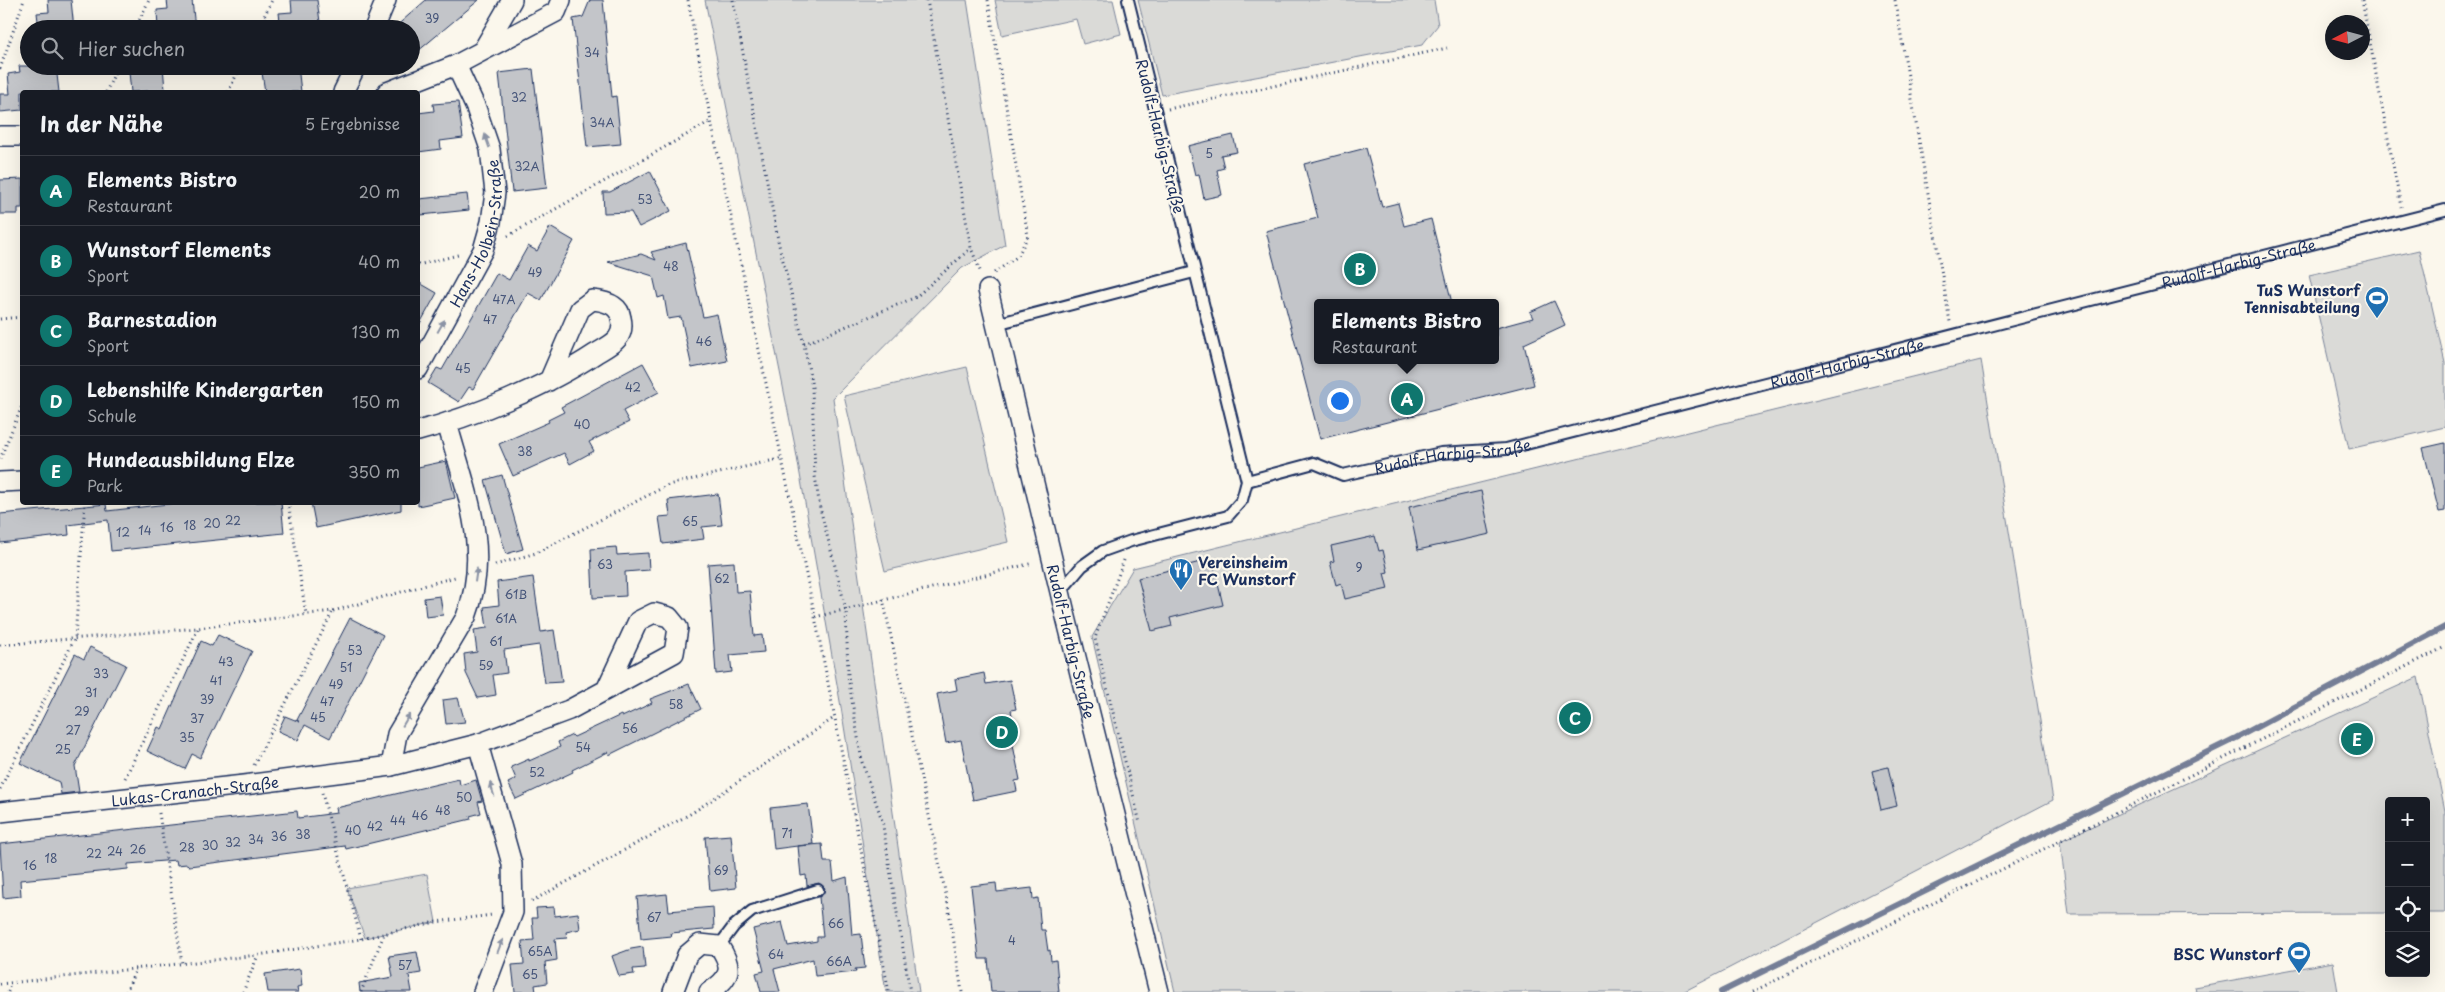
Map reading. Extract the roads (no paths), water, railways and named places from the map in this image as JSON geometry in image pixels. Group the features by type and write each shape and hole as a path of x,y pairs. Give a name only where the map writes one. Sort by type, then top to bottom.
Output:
{"street":[{"path":"378,20 386,0"},
{"path":"484,50 512,0"},
{"path":"392,90 456,65 556,12 561,0"},
{"name":"Hans-Holbein-Straße","path":"420,364 483,250 491,222 495,193 490,149 476,108 456,65"},
{"path":"344,90 352,75"},
{"path":"0,136 20,136"},
{"name":"Rudolf-Harbig-Straße","path":"988,290 1060,592 1159,992"},
{"path":"420,431 447,424 549,380"},
{"path":"391,766 397,734 466,617 472,601 478,570 476,528 447,424"},
{"path":"0,482 20,481"},
{"name":"Lukas-Cranach-Straße","path":"0,812 244,785 391,766 478,744 569,710 606,690"},
{"path":"478,744 512,864 513,912 482,992"},
{"path":"673,992 687,954 700,944 719,946 728,960 728,976 710,992"}],"lane":[{"name":"Rudolf-Harbig-Straße","path":"1128,0 1247,481 1314,463 1343,475 1441,453 1506,449 2445,210"},
{"path":"996,324 1194,272"},
{"path":"1060,592 1082,566 1103,551 1131,541 1228,516 1242,500 1247,481"},
{"path":"719,946 734,926 752,911 818,890"}],"waterway":[{"path":"1721,992 2236,738 2445,627"}],"place":[{"name":"Wunstorf Elements","path":"1360,269"},
{"name":"TuS Wunstorf Tennisabteilung","path":"2377,319"},
{"name":"Elements Bistro","path":"1407,399"},
{"name":"Vereinsheim FC Wunstorf","path":"1181,591"},
{"name":"Barnestadion","path":"1575,718"},
{"name":"Lebenshilfe Kindergarten","path":"1002,732"},
{"name":"Hundeausbildung Elze","path":"2357,739"},
{"name":"BSC Wunstorf","path":"2299,974"}]}
